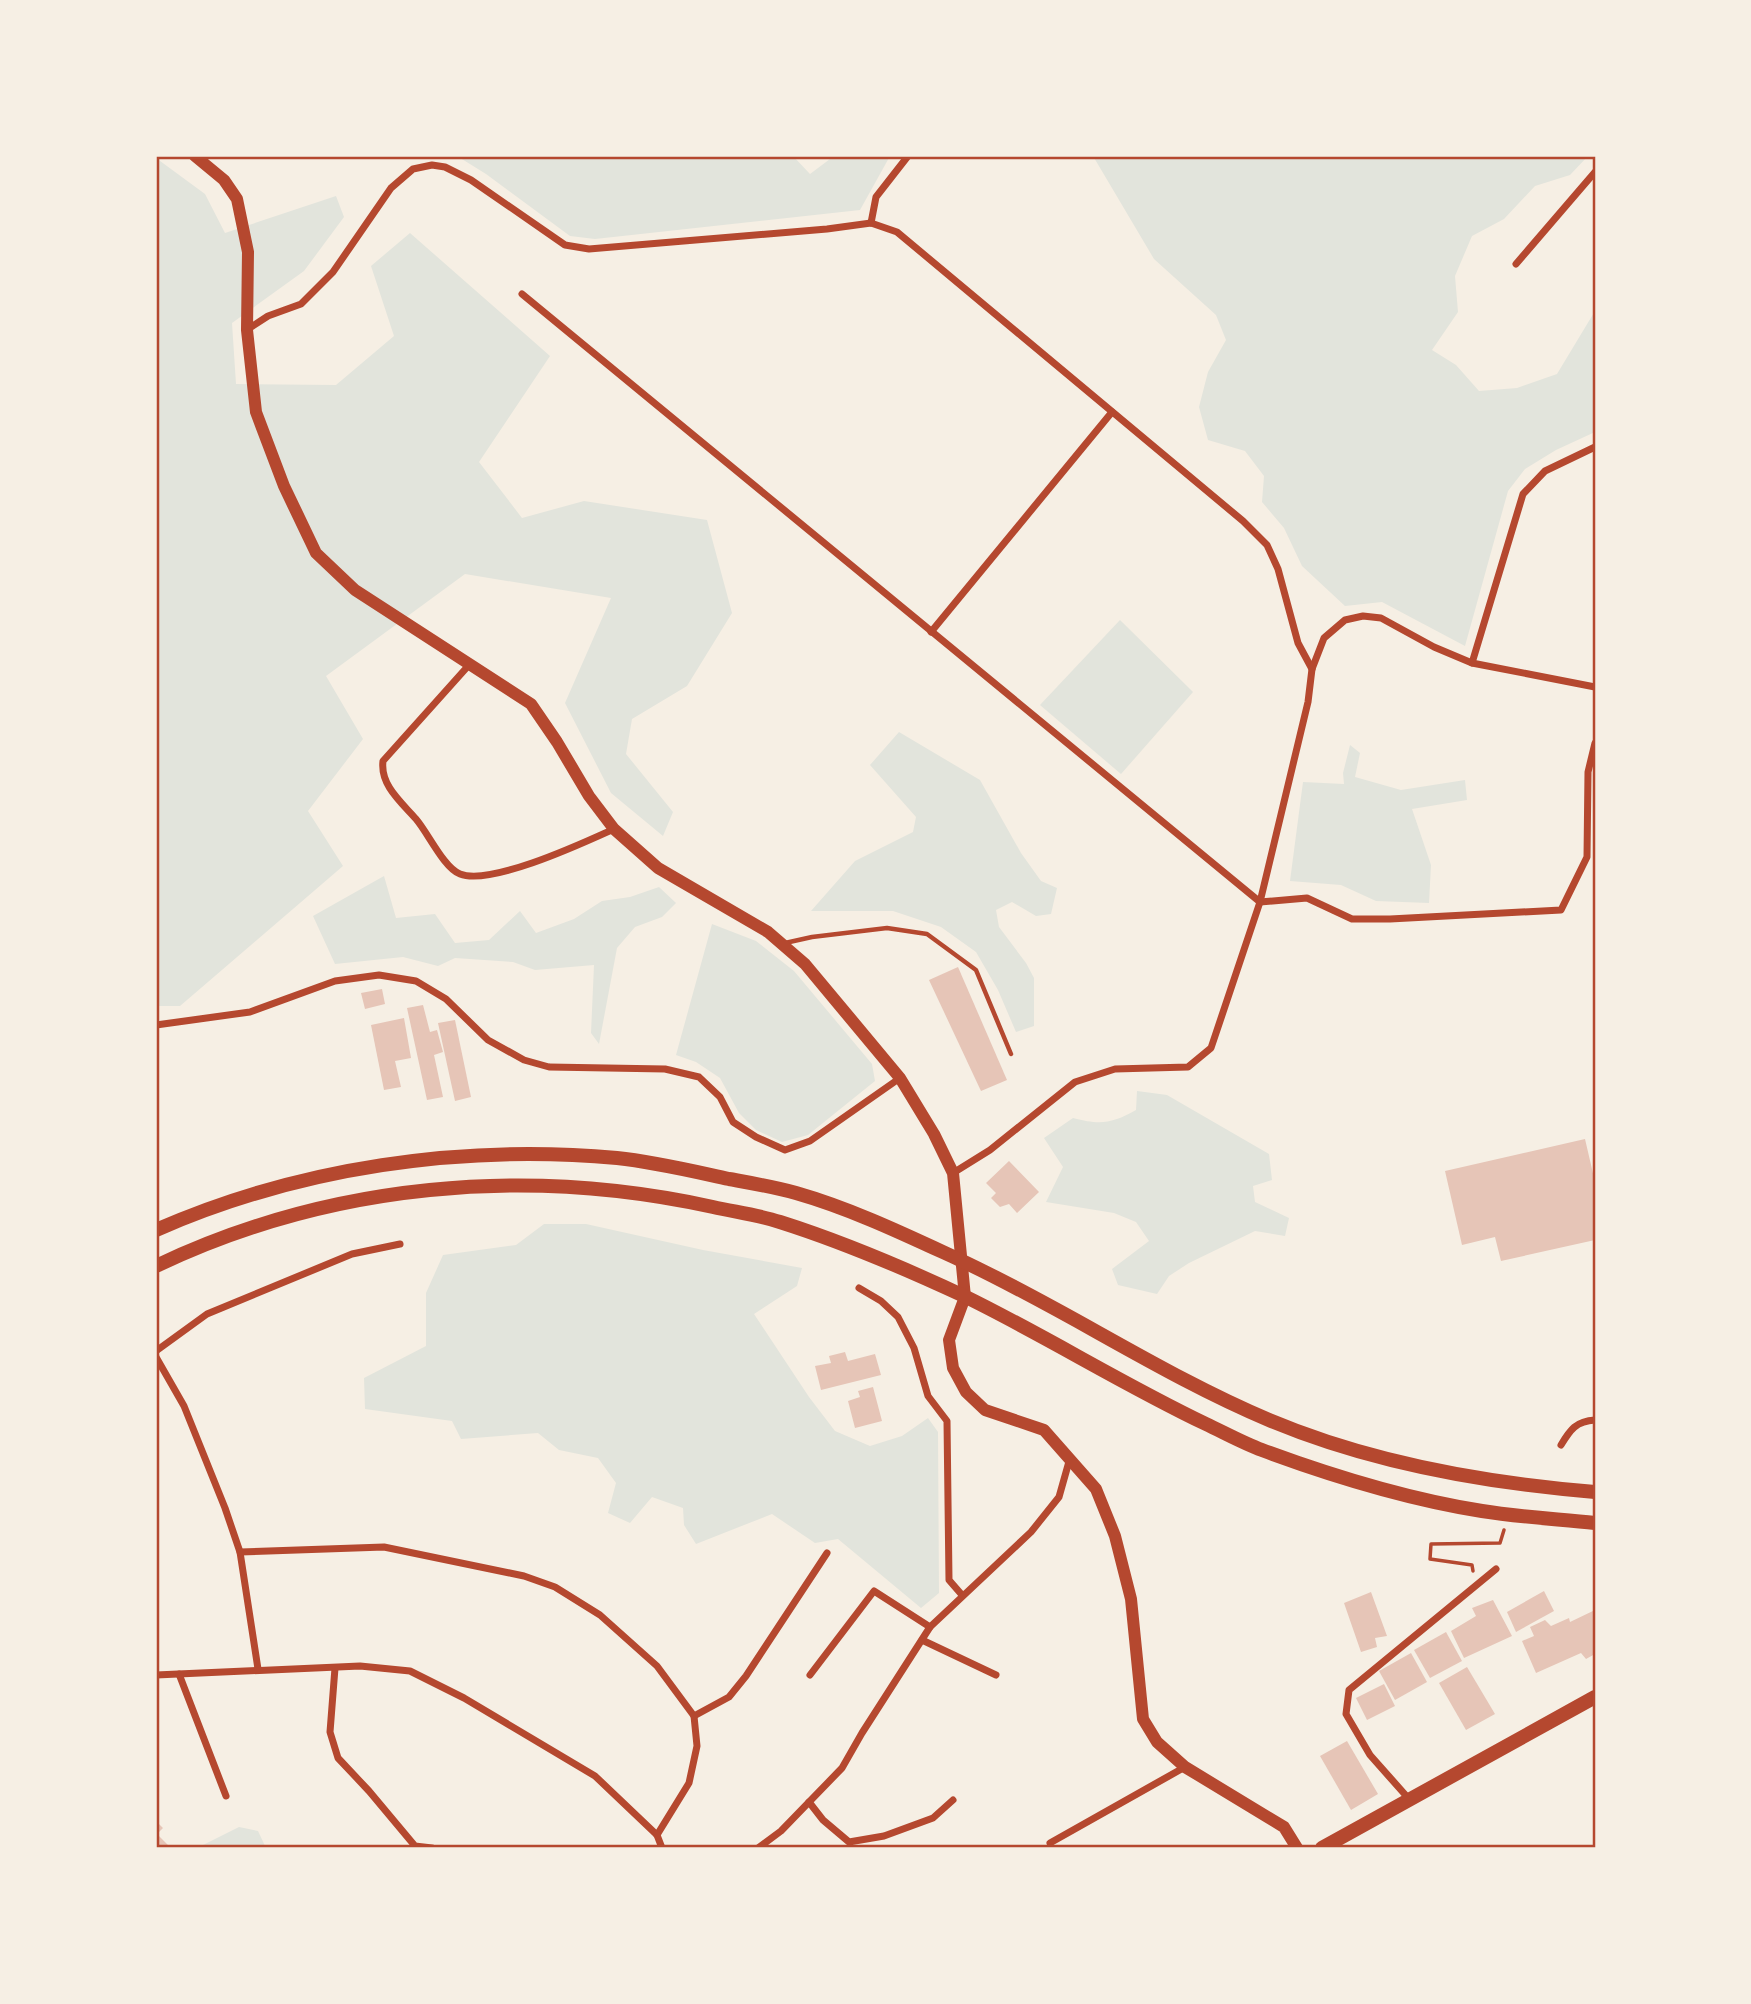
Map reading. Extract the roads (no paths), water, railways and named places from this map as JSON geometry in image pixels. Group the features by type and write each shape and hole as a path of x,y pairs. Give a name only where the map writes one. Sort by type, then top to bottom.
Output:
{"main road":[{"path":"156,1230 186,1217 295,1183 394,1163 503,1153 558,1154 635,1161 796,1193 888,1228 961,1261 1172,1373 1270,1420 1365,1453 1462,1475 1595,1492"},
{"path":"156,1266 191,1249 257,1225 394,1194 455,1186 554,1184 669,1197 776,1221 884,1260 965,1297 1171,1407 1258,1449 1360,1483 1480,1511 1595,1522"},
{"path":"1322,1848 1595,1697"}],"street":[{"path":"195,156 225,180 237,199 248,252 247,330 256,412 284,486 316,553 355,590 531,704 589,796 614,829 657,867 768,932 805,964 900,1078 934,1134 953,1173 965,1297 949,1340 953,1368 967,1392 985,1410 1044,1430 1096,1489 1115,1536 1131,1599 1143,1719 1157,1742 1185,1767 1284,1827 1297,1848"},
{"path":"432,165 434,156"},
{"path":"871,223 876,197 908,156"},
{"path":"247,330 268,316 301,304 334,272 391,188 413,169 432,165 445,167 471,180 565,245 589,249 871,223 897,232 1243,521 1266,545 1278,569 1298,643 1312,669"},
{"path":"1516,264 1595,172"},
{"path":"522,294 1260,902 1307,898 1352,919 1561,910 1587,857 1588,772 1595,743"},
{"path":"931,632 1112,412"},
{"path":"1472,663 1523,494 1545,471 1595,447"},
{"path":"953,1173 990,1150 1075,1082 1115,1069 1188,1067 1211,1048 1260,902 1308,702 1312,669 1324,638 1345,620 1363,616 1381,618 1434,647 1472,663 1595,687"},
{"path":"470,665 383,761 382,771 385,782 423,828 450,867 461,874 498,872 557,854 614,829"},
{"path":"156,1025 250,1012 335,981 379,975 416,981 446,999 488,1040 524,1059 549,1067 665,1069 699,1077 720,1097 733,1122 756,1137 785,1150 810,1141 900,1078"},
{"path":"156,1350 207,1314 352,1254 400,1244"},
{"path":"859,1288 881,1301 898,1317 914,1348 928,1396 947,1421 949,1580 962,1595"},
{"path":"156,1357 184,1406 240,1552 258,1669"},
{"path":"1561,1445 1571,1428 1595,1420"},
{"path":"758,1848 781,1831 842,1768 930,1627 1031,1532 1059,1497 1070,1458"},
{"path":"240,1552 384,1547 524,1576 555,1587 600,1615 657,1667 694,1716 697,1746 689,1783 657,1835"},
{"path":"694,1716 729,1697 746,1676 827,1553"},
{"path":"1409,1799 1370,1755 1346,1714 1349,1690 1496,1569"},
{"path":"810,1675 874,1591 930,1627"},
{"path":"922,1640 996,1675"},
{"path":"156,1675 360,1666 410,1671 464,1698 596,1776 657,1835 662,1848"},
{"path":"335,1668 330,1732 338,1758 415,1846 432,1848"},
{"path":"179,1674 226,1796"},
{"path":"1049,1843 1185,1767"},
{"path":"809,1802 824,1820 849,1842 884,1836 933,1818 953,1800"}],"lane":[{"path":"781,944 812,937 887,928 927,934 976,970 1011,1054"}]}
